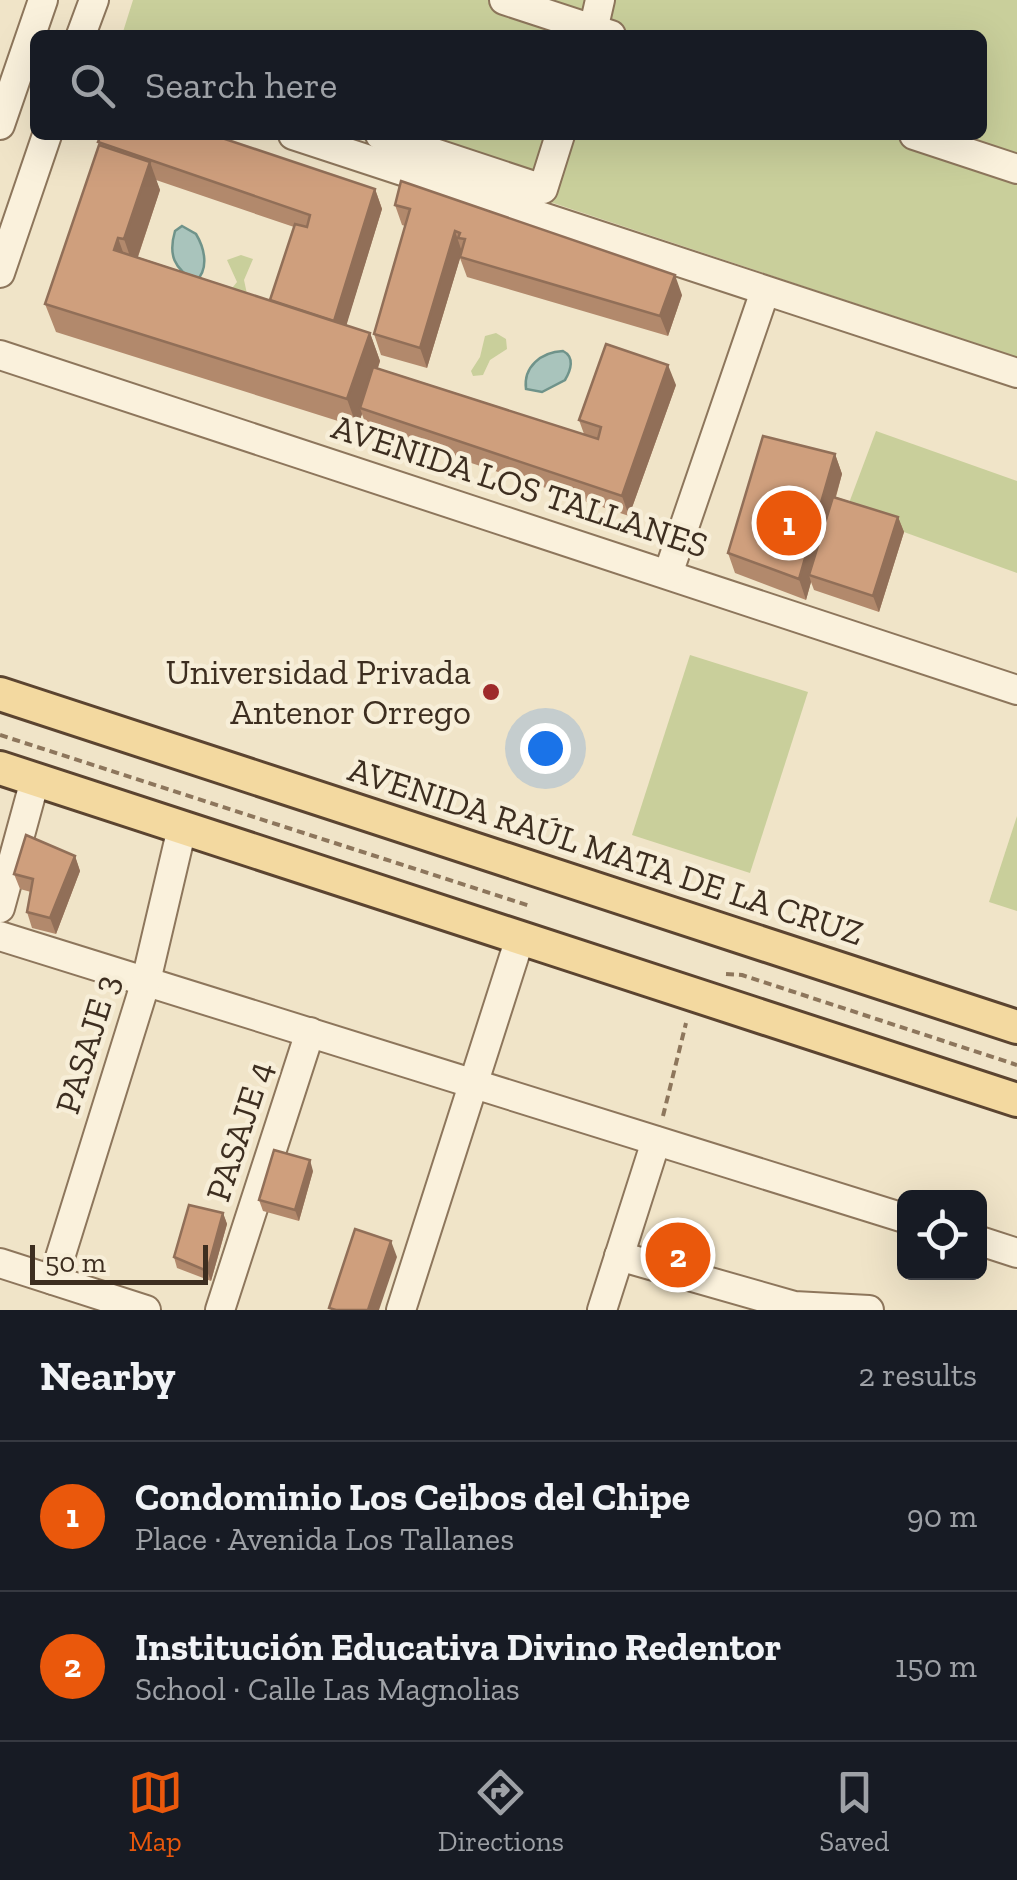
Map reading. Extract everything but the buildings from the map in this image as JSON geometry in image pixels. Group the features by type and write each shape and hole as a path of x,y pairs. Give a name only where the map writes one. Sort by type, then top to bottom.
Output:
{"main road":[{"name":"AVENIDA RAÚL MATA DE LA CRUZ","path":"0,694 1017,1027"},
{"path":"0,768 182,828 525,922 694,994 1017,1100"}],"street":[{"path":"33,30 43,0"},
{"path":"83,30 94,0"},
{"path":"504,0 589,30"},
{"path":"598,30 600,0"},
{"path":"0,125 30,38"},
{"path":"0,273 44,140"},
{"path":"308,140 1017,373"},
{"path":"395,140 543,189 558,140"},
{"path":"929,140 1017,169"},
{"path":"668,574 765,291"},
{"name":"AVENIDA LOS TALLANES","path":"0,355 1017,690"},
{"path":"0,908 35,780"},
{"name":"PASAJE 3","path":"53,1280 146,981 182,828"},
{"path":"401,1310 525,922"},
{"path":"0,936 897,1216"},
{"name":"PASAJE 4","path":"220,1310 310,1032"},
{"path":"602,1310 656,1140"},
{"path":"987,1244 1017,1253"},
{"path":"619,1256 794,1306 870,1310"},
{"path":"0,1263 146,1310"}],"path":[{"path":"0,735 525,922"},
{"path":"656,1140 694,994"}],"green space":[{"path":"133,0 1017,0 1017,357 363,140 987,140 987,30 124,30"},
{"path":"241,255 253,259 244,280 247,294 229,292 237,282 227,260"},
{"path":"496,333 506,339 507,349 490,360 483,375 473,376 471,371 480,357 485,336"},
{"path":"876,431 1017,481 1017,573 846,511"},
{"path":"690,655 808,692 750,873 632,835"},
{"path":"1017,816 1017,911 989,902"}],"water":[{"path":"182,226 196,234 203,252 203,271 196,281 182,272 173,254 175,231"},
{"path":"563,351 570,360 565,380 542,392 526,389 527,374 535,362"}],"place":[{"name":"Condominio Los Ceibos del Chipe","path":"789,523"},
{"name":"Universidad Privada Antenor Orrego","path":"491,692"},
{"name":"Institución Educativa Divino Redentor","path":"678,1255"}]}
